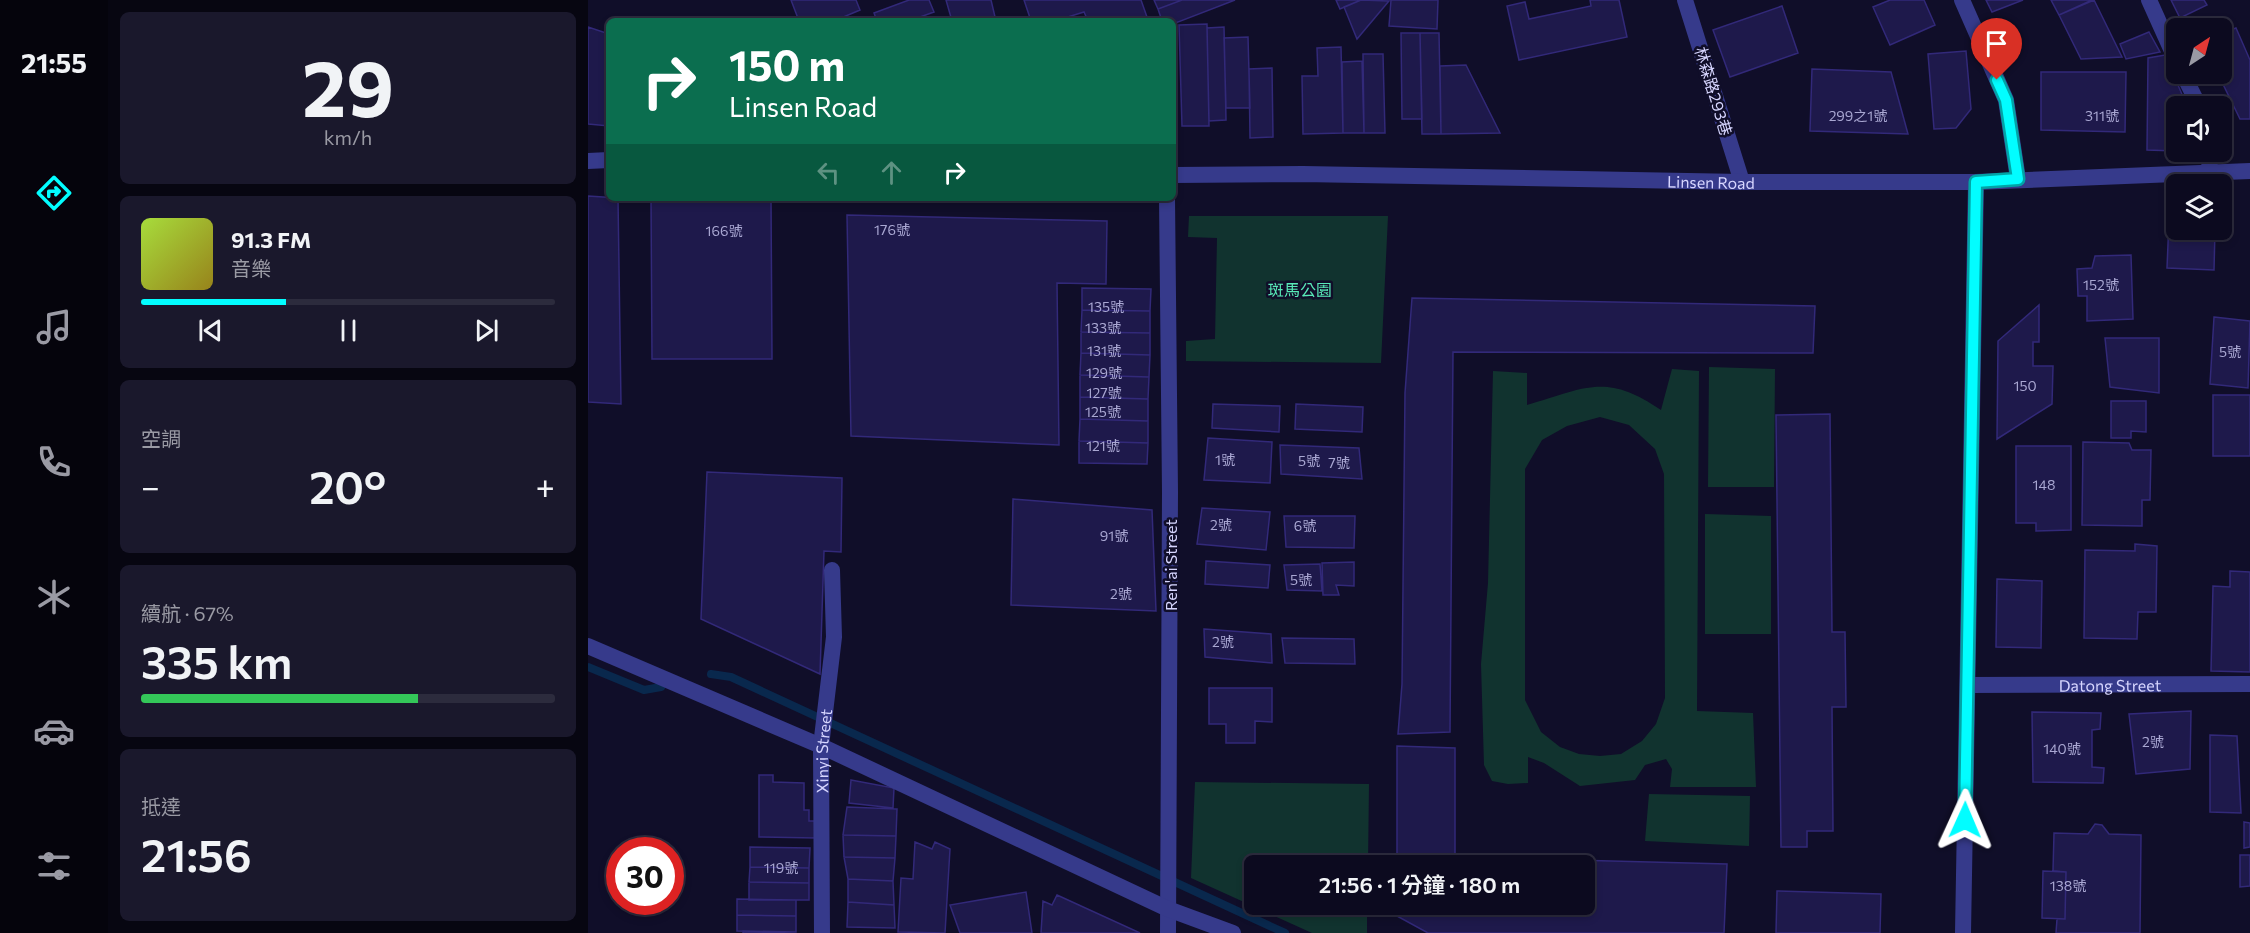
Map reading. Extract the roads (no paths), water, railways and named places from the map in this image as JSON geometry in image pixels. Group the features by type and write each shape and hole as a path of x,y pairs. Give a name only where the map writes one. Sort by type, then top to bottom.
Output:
{"street":[{"name":"林森路293巷","path":"1685,0 1742,182"},
{"path":"1962,0 2006,100 2018,179"},
{"path":"2149,0 2166,38"},
{"path":"588,161 606,160"},
{"path":"2208,172 2210,162"},
{"name":"Linsen Road","path":"1176,175 1303,174 1742,182 1976,182 2250,171"},
{"path":"1963,933 1976,182"},
{"name":"Ren'ai Street","path":"1167,201 1170,492 1168,933"},
{"name":"Xinyi Street","path":"822,933 822,738 834,637 832,570"},
{"path":"588,646 822,738 1168,909 1233,933"},
{"name":"Datong Street","path":"1969,685 2250,684"}],"waterway":[{"path":"588,667 644,690 661,687"},
{"path":"711,674 731,677 1285,933"}],"park label":[{"name":"斑馬公園","path":"1300,289"}]}
